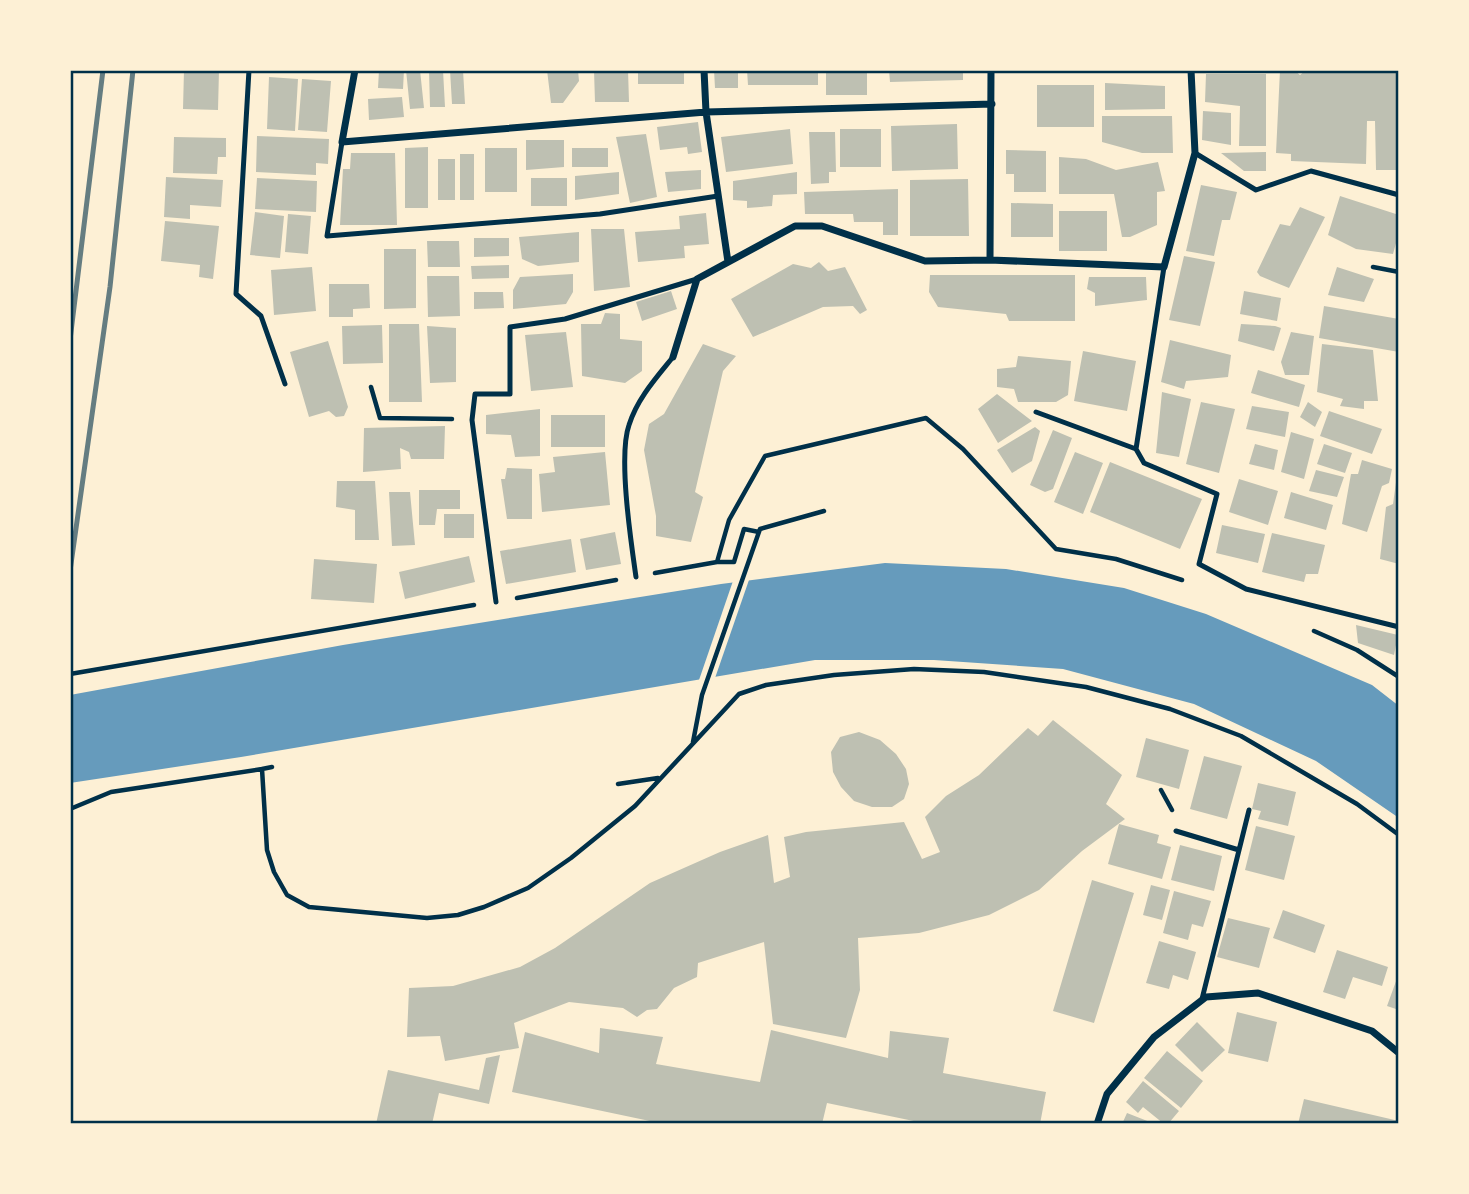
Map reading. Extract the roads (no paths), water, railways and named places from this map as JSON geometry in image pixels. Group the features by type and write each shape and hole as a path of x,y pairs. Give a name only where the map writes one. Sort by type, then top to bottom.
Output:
{"street":[{"path":"355,70 342,142 706,113 992,104"},
{"path":"704,70 706,113 728,262"},
{"path":"990,260 991,70"},
{"path":"673,357 697,279 795,226 822,226 925,261 990,260 1164,267 1195,153 1191,70"},
{"path":"1097,1124 1107,1094 1154,1037 1206,997 1258,993 1371,1031 1399,1053"}],"lane":[{"path":"249,70 236,294 261,316 285,384"},
{"path":"342,142 327,236 600,214 718,196"},
{"path":"1195,153 1256,190 1311,171 1399,195"},
{"path":"1164,267 1136,449 1144,463 1217,494 1199,564 1246,589 1399,627"},
{"path":"496,602 472,420 475,394 510,394 510,327 565,319 697,279"},
{"path":"636,577 624,456 628,425 649,386 673,357"},
{"path":"1036,412 1136,449"},
{"path":"1202,999 1249,810"},
{"path":"1176,831 1239,850"}],"water":[{"path":"885,563 1006,569 1124,588 1206,614 1372,685 1399,706 1399,818 1316,761 1194,704 1063,669 934,660 815,660 241,757 70,783 70,695 343,645 721,584"}],"railway":[{"path":"70,340 103,70"},
{"path":"70,571 110,287 133,70"}]}
